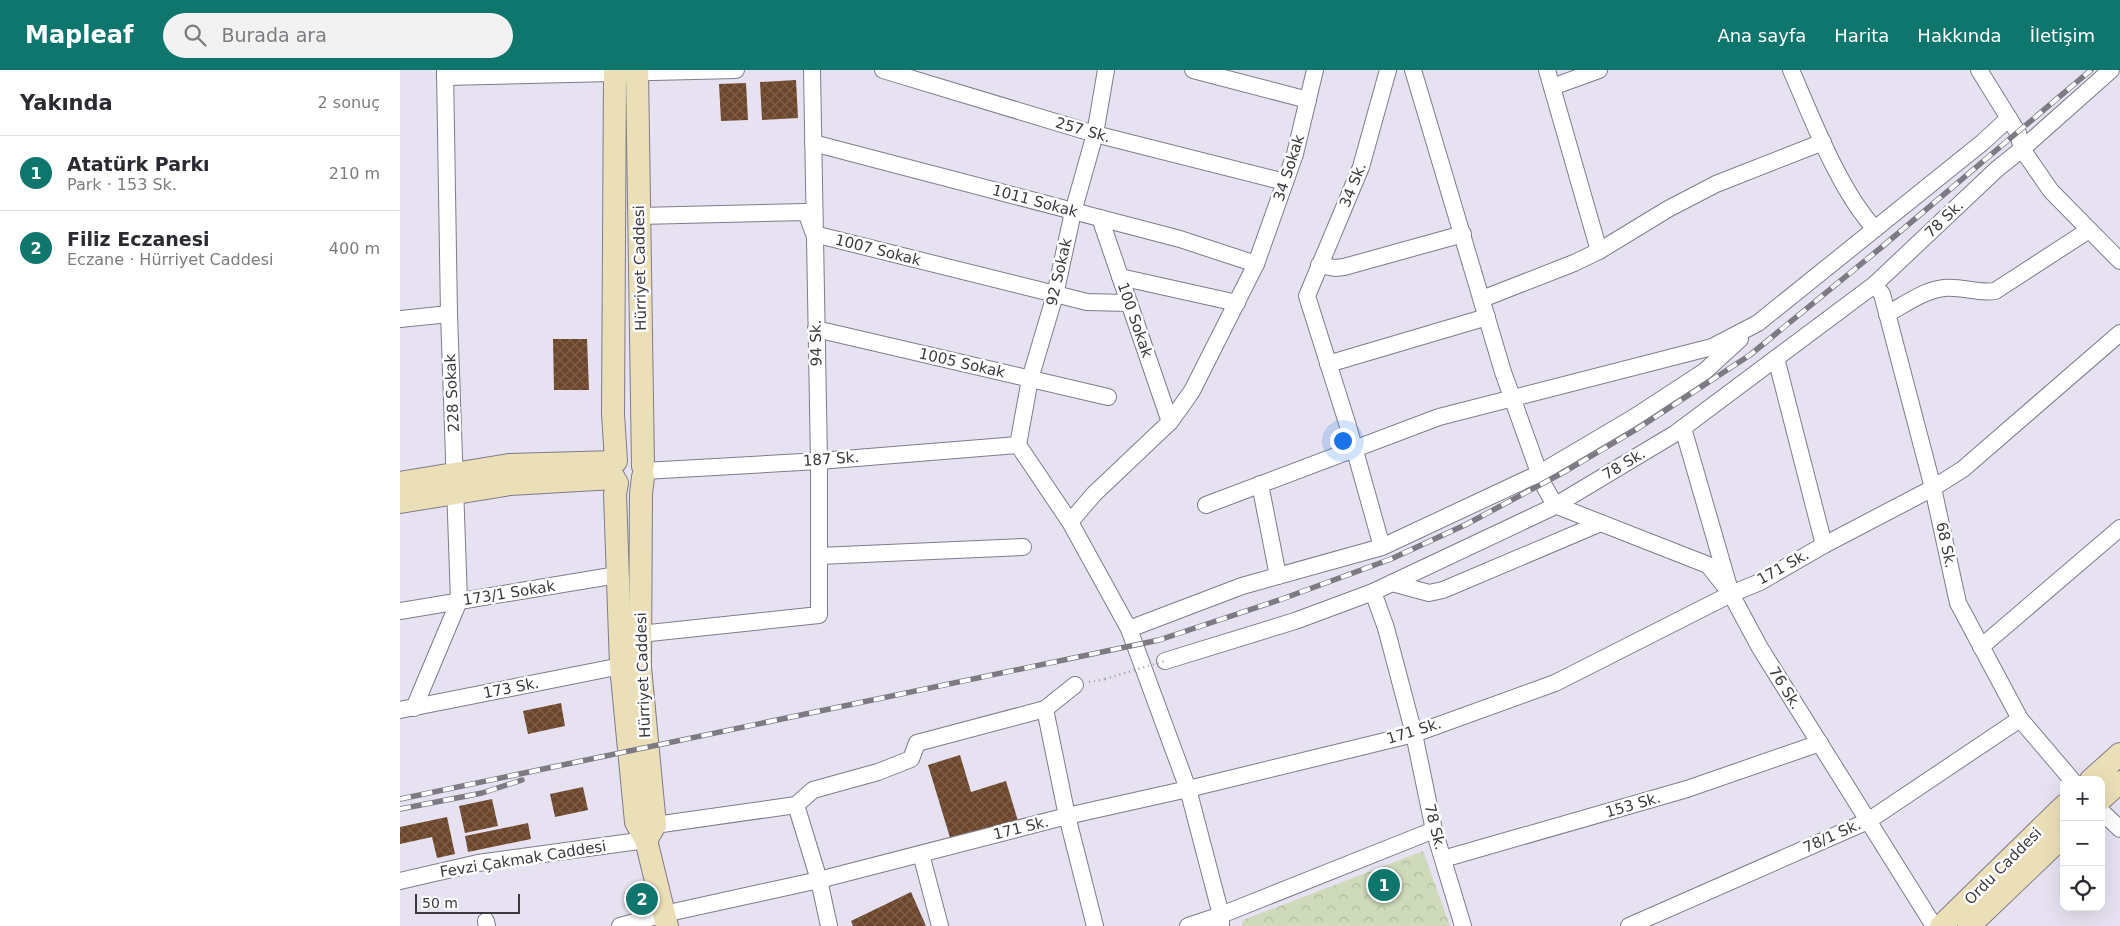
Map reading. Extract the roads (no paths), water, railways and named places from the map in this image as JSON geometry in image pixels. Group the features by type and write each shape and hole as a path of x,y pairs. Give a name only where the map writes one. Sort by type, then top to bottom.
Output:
{"main road":[{"name":"Hürriyet Caddesi","path":"626,72 639,216 644,471 641,494 640,634 643,712 650,832 665,920"},
{"name":"Hürriyet Caddesi","path":"626,72 613,414 617,575 621,666 636,822 650,832"},
{"path":"400,502 509,465 615,471 620,457 631,456 636,457 644,471"},
{"path":"400,483 456,482"},
{"path":"2095,776 2120,754"},
{"path":"2105,796 2120,782"},
{"name":"Ordu Caddesi","path":"1942,926 2060,810"},
{"name":"Ordu Caddesi","path":"1969,926 2060,839"}],"street":[{"path":"445,74 736,70"},
{"name":"94 Sk.","path":"640,634 819,615 819,461 812,70"},
{"name":"257 Sk.","path":"883,70 1095,134 1285,182"},
{"name":"92 Sokak","path":"1018,444 1030,379 1055,295 1073,212 1095,134 1106,70"},
{"path":"1193,70 1308,100"},
{"name":"34 Sokak","path":"1070,522 1094,494 1170,422 1192,391 1256,264 1295,154 1315,70"},
{"name":"34 Sk.","path":"1328,364 1306,296 1361,167 1388,70"},
{"path":"1413,70 1513,399 1540,473 1555,505 1708,565 1731,594"},
{"path":"1546,70 1599,251"},
{"path":"1552,87 1600,70"},
{"path":"1791,70 1823,142 1852,198 1875,229"},
{"path":"1979,70 2018,133 2022,149 2051,191 2120,261"},
{"name":"78 Sk.","path":"1463,926 1434,830 1414,734 1386,628 1373,592 1555,505 1683,428 1874,285 1997,168 2022,149 2111,70"},
{"name":"228 Sokak","path":"407,709 459,602 449,314 445,74"},
{"path":"1128,629 1242,586 1382,547 1540,473 1633,418 1705,371 1758,323 1983,142 2009,118"},
{"path":"1482,299 1553,272 1599,251 1651,218 1716,184 1823,142"},
{"name":"1011 Sokak","path":"813,143 1180,239 1256,264"},
{"name":"1007 Sokak","path":"639,216 806,212 814,234 1055,295 1087,302 1129,303"},
{"name":"100 Sokak","path":"1100,218 1170,422"},
{"path":"1887,314 1929,292 1945,287 1983,293 1995,290 2089,230"},
{"path":"1320,265 1335,268 1463,234"},
{"path":"1120,276 1237,303"},
{"name":"68 Sk.","path":"1874,285 1882,294 1933,488 1958,603 2020,719 2069,776"},
{"path":"400,319 449,314"},
{"path":"1382,547 1355,449 1328,364 1487,318"},
{"path":"1206,505 1439,417 1712,347 1758,323"},
{"name":"1005 Sokak","path":"816,329 1108,397"},
{"name":"171 Sk.","path":"620,926 665,920 1067,816 1188,789 1414,734 1555,683 1731,594 1760,582 1824,545 1933,488 1963,469 2120,333"},
{"path":"1776,358 1824,545"},
{"name":"76 Sk.","path":"1683,428 1731,594 1760,648 1934,926"},
{"path":"1018,444 1070,522 1128,629 1188,789 1221,920"},
{"name":"187 Sk.","path":"644,471 819,461 1018,444"},
{"path":"1260,484 1278,576"},
{"path":"1392,583 1428,593 1443,590 1601,523"},
{"path":"1982,647 2120,528"},
{"path":"819,556 1022,547"},
{"name":"173/1 Sokak","path":"400,611 617,575"},
{"path":"1165,662 1295,621 1373,592"},
{"name":"173 Sk.","path":"407,709 621,666"},
{"path":"650,832 796,805 813,790 878,772 911,760 917,742 1046,709 1075,685"},
{"path":"1046,709 1067,816 1095,926"},
{"name":"78/1 Sk.","path":"1629,926 1868,820 2020,719"},
{"name":"153 Sk.","path":"1443,860 1688,789 1820,743"},
{"path":"796,805 819,880 829,926"},
{"path":"2105,815 2120,828"},
{"path":"1188,926 1221,920 1434,830"},
{"name":"Fevzi Çakmak Caddesi","path":"400,881 478,863 650,832"},
{"path":"921,854 940,926"}],"railway":[{"path":"400,799 1159,640 1282,599 1391,559 1467,524 1566,471 1637,429 1750,355 1883,246 2091,70"},
{"path":"400,809 482,793 522,780"}],"place":[{"name":"Atatürk Parkı","path":"1384,885"},
{"name":"Filiz Eczanesi","path":"642,899"}]}
